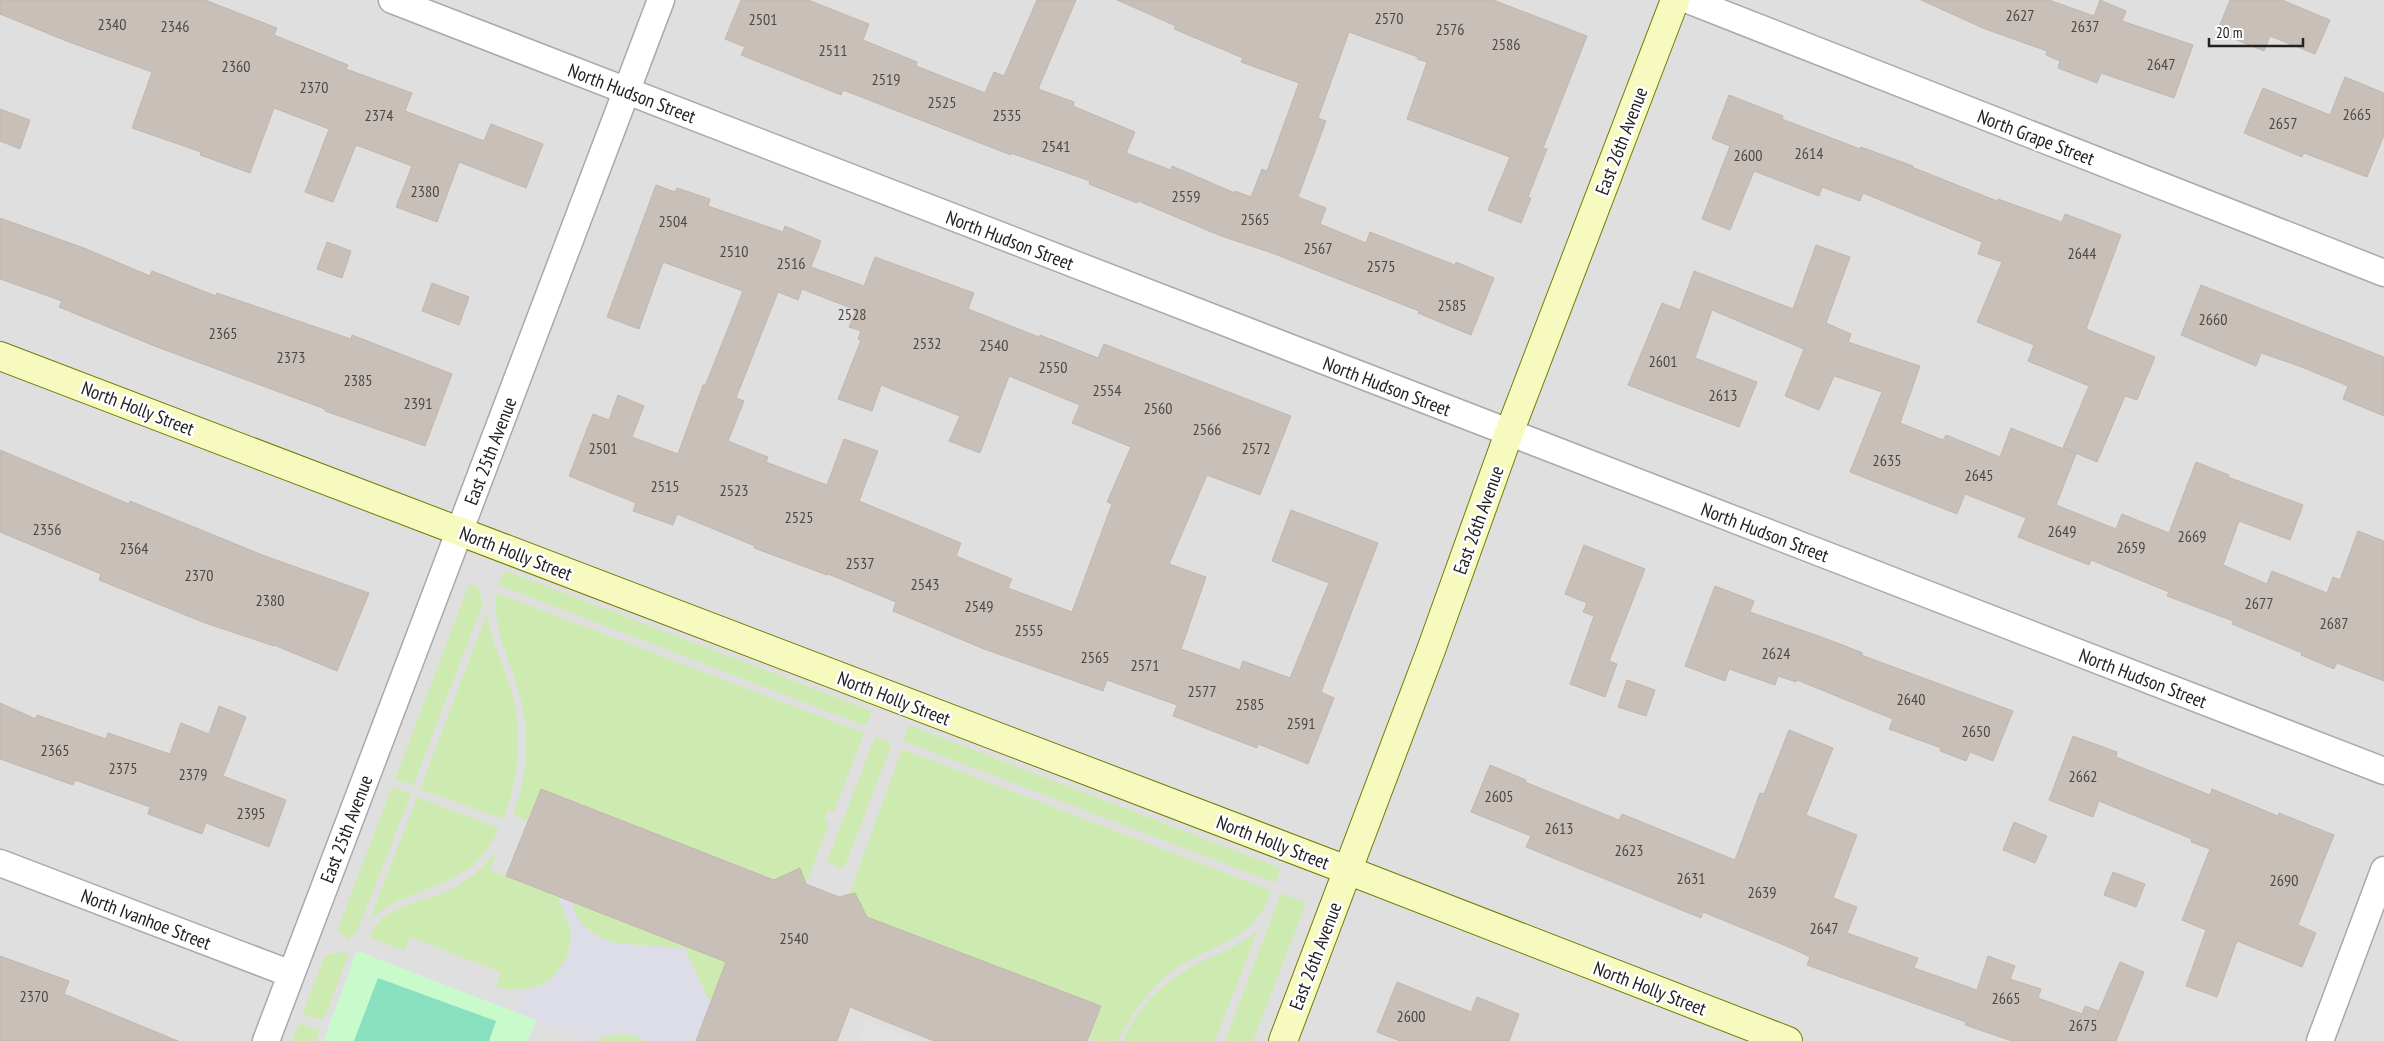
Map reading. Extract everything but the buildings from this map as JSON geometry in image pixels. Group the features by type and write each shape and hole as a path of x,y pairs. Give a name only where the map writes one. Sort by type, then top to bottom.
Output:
{"street":[{"name":"North Hudson Street","path":"392,0 2384,771"},
{"name":"East 25th Avenue","path":"266,1041 661,0"},
{"name":"East 26th Avenue","path":"1283,1041 1431,650 1509,433 1675,0"},
{"name":"North Grape Street","path":"1688,0 2384,273"},
{"name":"North Holly Street","path":"0,356 1347,870 1788,1041"},
{"name":"North Ivanhoe Street","path":"0,863 291,974"},
{"path":"2320,1041 2384,870"}],"shaded area":[{"path":"0,0 2384,0 2384,1041 0,1041"},
{"path":"558,897 572,902 576,915 586,929 610,943 685,948 708,1000 712,998 696,1041 646,1041 634,1035 624,1034 608,1035 590,1041 521,1014 528,998 511,991 539,987 552,979 569,953 572,942 571,930"},
{"path":"867,1021 919,1041 859,1041"}],"green space":[{"path":"507,571 872,711 866,726 498,585 503,573"},
{"path":"469,584 478,587 483,603 413,786 395,779"},
{"path":"496,593 864,733 834,812 828,810 824,820 829,823 806,884 802,873 793,871 785,875 782,882 541,789 527,821 513,815 525,769 525,721 496,618"},
{"path":"487,613 512,696 518,731 517,767 514,785 503,819 420,789"},
{"path":"909,725 1278,867 1281,870 1275,883 903,741"},
{"path":"875,737 892,744 844,868 841,869 827,861"},
{"path":"902,749 1272,891 1264,908 1243,931 1231,940 1189,961 1165,977 1135,1011 1117,1041 1096,1041 1088,1038 1101,1006 860,914 863,908 857,897 849,895"},
{"path":"392,787 411,794 357,932 347,941 338,928"},
{"path":"417,797 499,828 487,850 473,865 441,884 388,907 370,920"},
{"path":"496,851 490,870 558,897 567,915 571,934 568,952 562,967 550,980 535,988 517,990 496,986 501,972 410,937 405,951 370,938 375,927 393,911 449,890 463,882 486,863"},
{"path":"1281,893 1306,903 1253,1041 1225,1041"},
{"path":"572,902 726,962 712,998 708,1000 685,948 642,947 601,938 579,920 573,909"},
{"path":"1258,930 1215,1041 1123,1041 1136,1016 1154,994 1176,976 1238,944"},
{"path":"357,951 536,1020 528,1041 323,1041"},
{"path":"344,952 349,954 325,1017 322,1020 302,1014 325,955"},
{"path":"378,978 496,1021 489,1041 354,1041"},
{"path":"302,1024 320,1031 316,1041 292,1041 298,1025"},
{"path":"608,1035 634,1035 646,1041 595,1041"}]}
